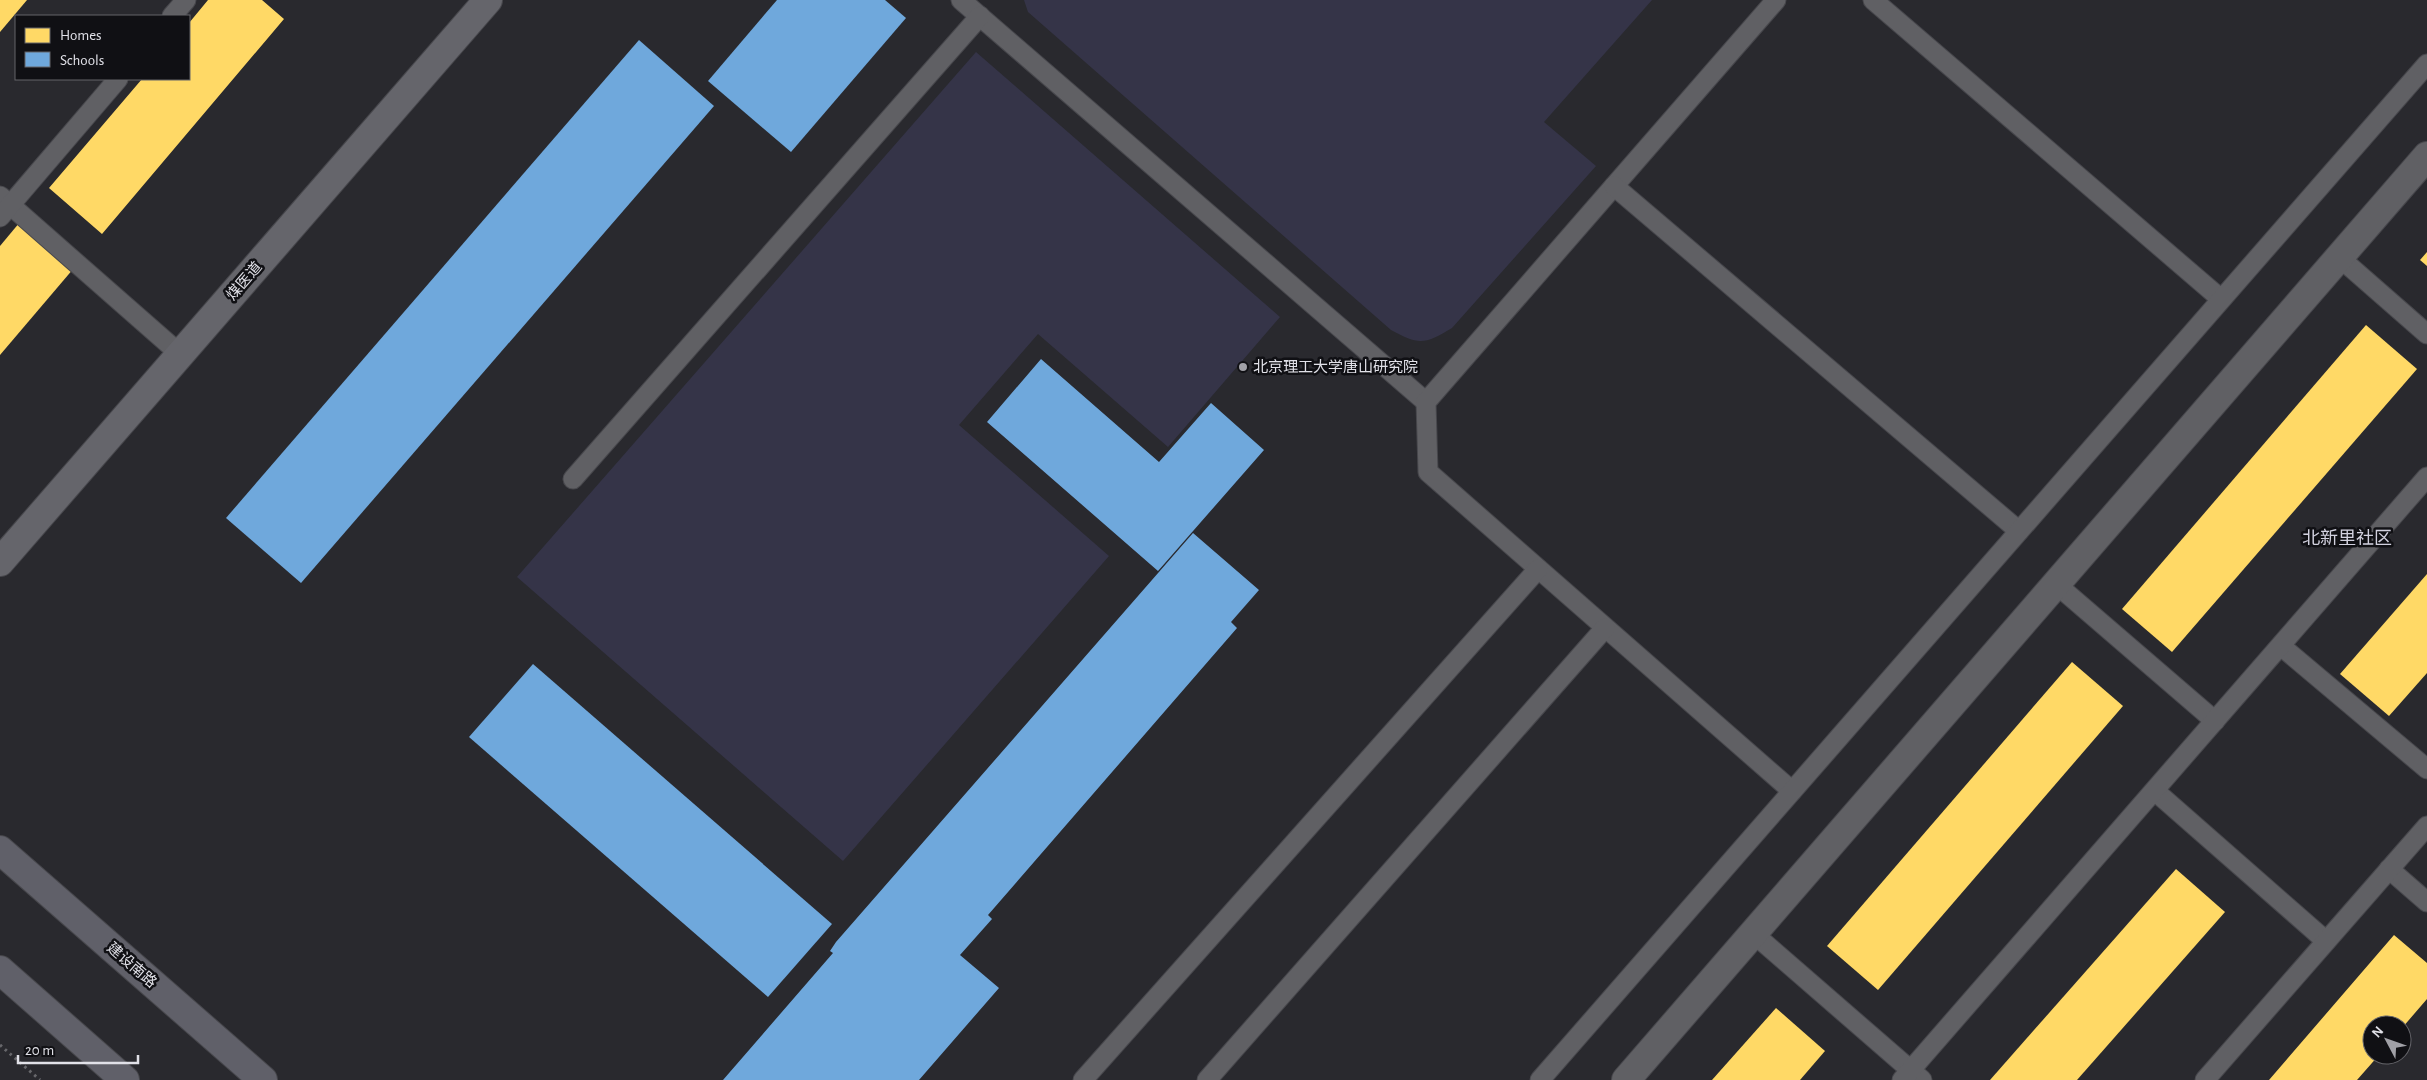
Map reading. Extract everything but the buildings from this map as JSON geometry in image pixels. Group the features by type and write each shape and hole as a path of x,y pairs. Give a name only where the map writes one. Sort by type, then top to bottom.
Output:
{"main road":[{"name":"建设南路","path":"0,850 263,1080"},
{"path":"0,970 126,1080"}],"street":[{"name":"煤医道","path":"0,562 488,0"},
{"path":"1626,1080 2427,156"}],"lane":[{"path":"173,15 186,0"},
{"path":"1776,0 1426,402 1428,472 1792,791"},
{"path":"1873,0 2221,299"},
{"path":"966,1 980,16 1426,402"},
{"path":"573,479 980,16"},
{"path":"1540,1080 2427,64"},
{"path":"117,80 3,206 180,354"},
{"path":"1614,186 2019,531"},
{"path":"2339,257 2427,334"},
{"path":"1754,934 1911,1077 2154,791 2427,478"},
{"path":"1083,1080 1538,568"},
{"path":"2056,584 2215,721"},
{"path":"1207,1080 1605,628"},
{"path":"2280,646 2427,769"},
{"path":"2154,791 2326,941"},
{"path":"2205,1080 2427,826"},
{"path":"2389,869 2427,902"}],"path":[{"path":"0,1045 40,1080"}],"shaded area":[{"path":"1024,0 1652,0 1544,122 1596,166 1452,328 1435,338 1422,341 1408,338 1391,330 1028,12"},
{"path":"976,52 1280,317 1168,447 1038,334 959,425 1109,556 843,861 517,577"}],"place":[{"name":"北京理工大学唐山研究院","path":"1243,367"}],"district":[{"name":"北新里社区","path":"2347,538"}]}
